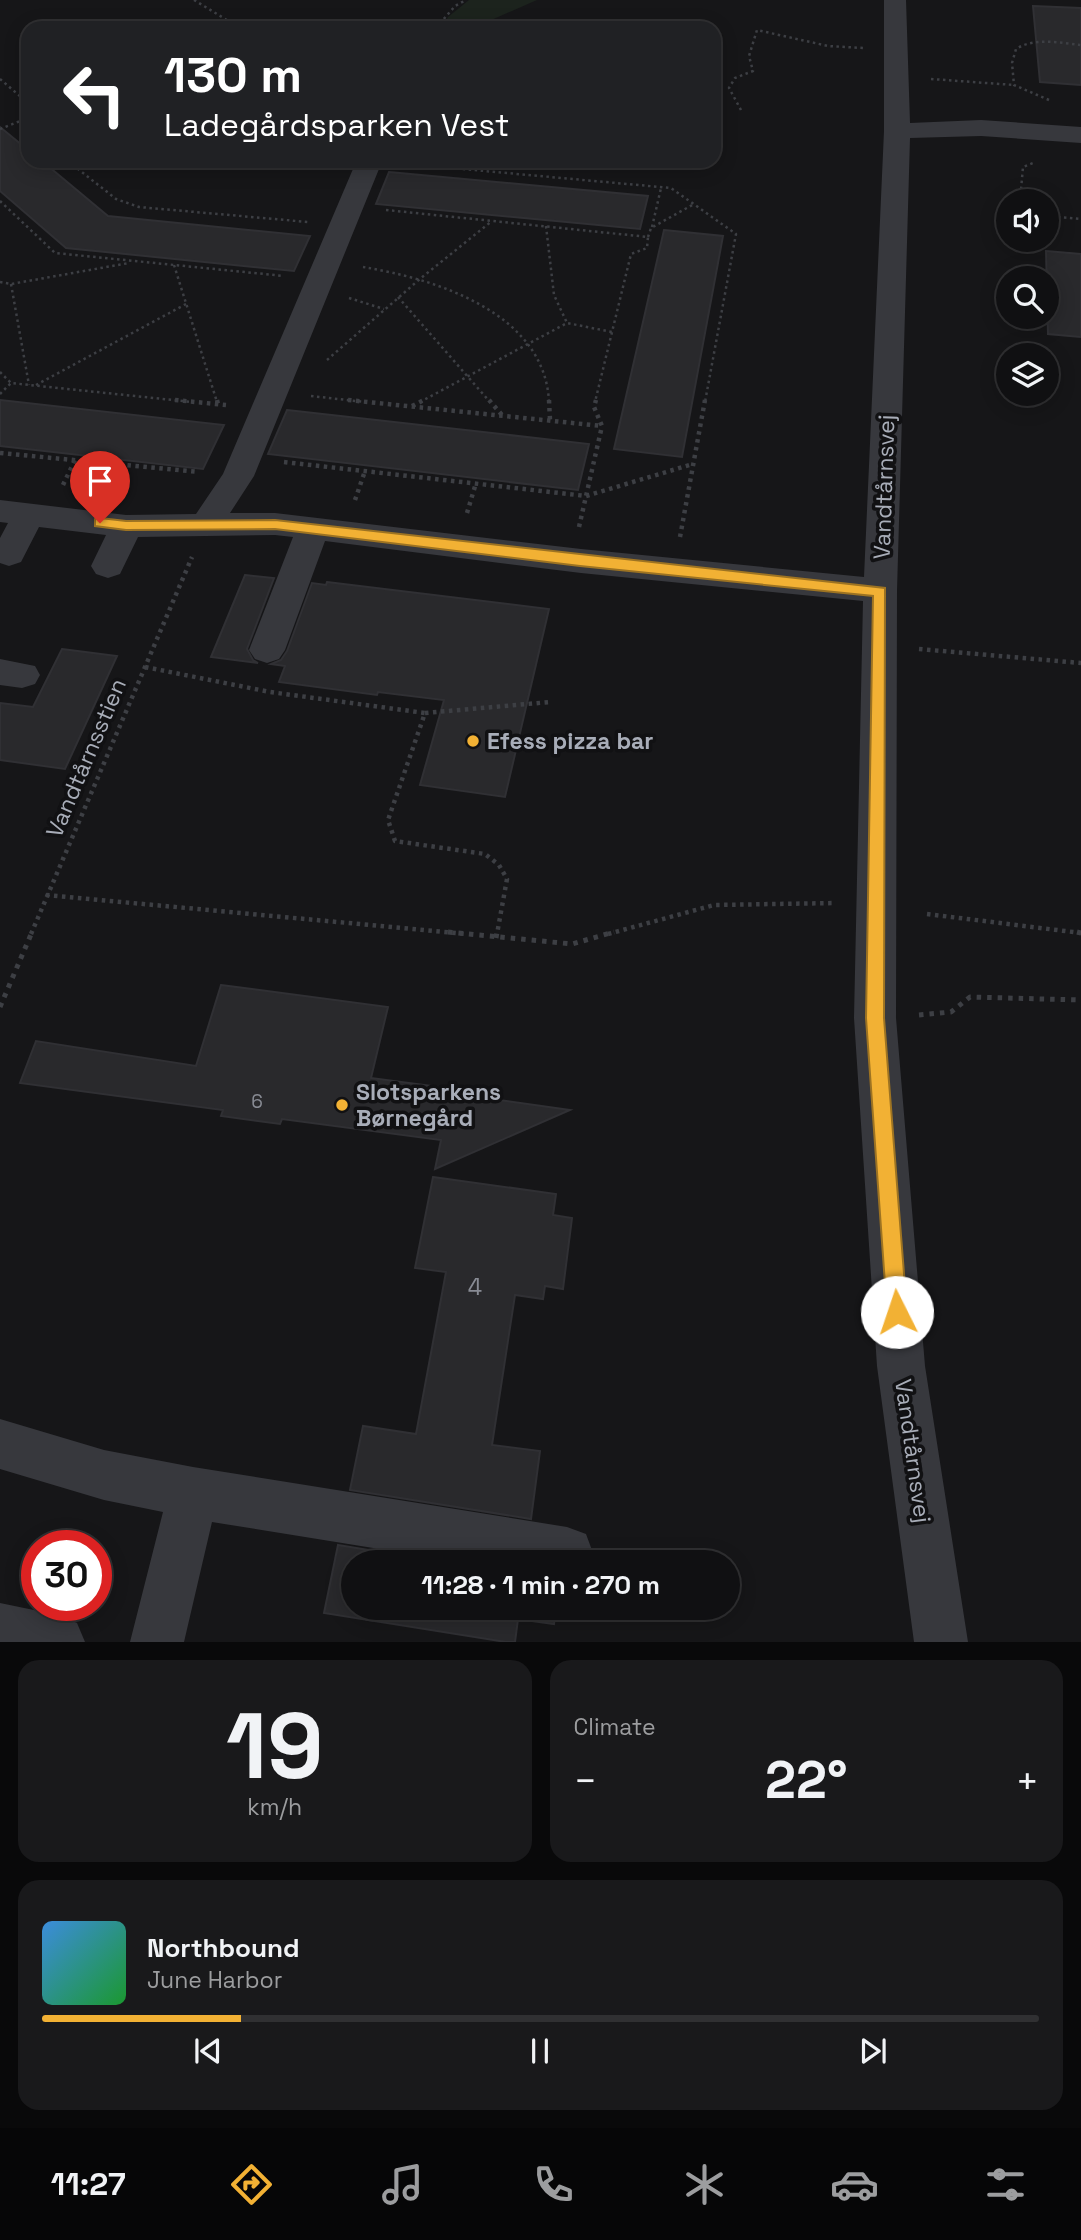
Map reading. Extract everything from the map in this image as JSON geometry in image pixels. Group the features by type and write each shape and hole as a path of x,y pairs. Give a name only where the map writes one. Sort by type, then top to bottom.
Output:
{"street":[{"name":"Vandtårnsvej","path":"895,0 897,121 880,592 875,1018 901,1366 941,1642"},
{"path":"897,121 1081,135"},
{"path":"206,524 242,467 276,398 346,216 374,168"},
{"path":"9,554 14,513 126,526 275,524 576,569 674,570 880,592"},
{"path":"108,566 126,526"},
{"path":"267,650 313,529"},
{"path":"0,1444 104,1475 193,1493 548,1550"},
{"path":"157,1642 193,1493"},
{"path":"0,1630 58,1642"}],"path":[{"path":"194,0 228,21"},
{"path":"442,21 455,6 466,0"},
{"path":"741,110 729,88 735,78 753,71 750,56 757,30 828,46 897,55 917,60 919,74 929,79 1014,85 1059,104"},
{"path":"1014,85 1013,54 1019,46 1033,42 1081,45"},
{"path":"0,79 21,97"},
{"path":"0,129 21,121"},
{"path":"1021,189 1023,167 1033,163"},
{"path":"77,168 116,199 139,207 492,221 648,237"},
{"path":"413,168 671,188 736,234 674,570"},
{"path":"576,569 586,496 602,426 594,407 631,254 646,248 661,188"},
{"path":"0,201 55,253 174,265 323,272 384,269 455,290 494,313 527,345 546,377 552,399 550,420"},
{"path":"651,228 694,205"},
{"path":"1059,217 1081,219"},
{"path":"276,398 492,221"},
{"path":"546,226 554,295 567,323"},
{"path":"0,282 11,284 137,261"},
{"path":"174,265 218,404"},
{"path":"11,284 29,385"},
{"path":"398,297 503,416"},
{"path":"35,386 186,304"},
{"path":"411,406 567,323 612,332"},
{"path":"0,372 11,383 218,404 276,398 411,406 602,426"},
{"path":"0,394 11,383"},
{"path":"0,453 242,467 586,496 693,464"},
{"name":"Vandtårnsstien","path":"0,1007 206,524"},
{"path":"880,646 1081,663"},
{"path":"145,667 270,692 425,713 550,702"},
{"path":"425,713 388,820 395,841 485,854 499,864 506,879 496,938"},
{"path":"47,895 572,944 714,905 840,903"},
{"path":"927,914 1081,933"},
{"path":"875,1018 951,1012 970,997 1081,1000"}],"shaded area":[{"path":"469,0 537,0 489,21 446,21"}],"building":[{"path":"1033,6 1081,8 1081,85 1040,82"},
{"path":"0,127 21,144 21,168 50,168 108,216 310,236 294,271 66,248 0,191"},
{"path":"389,172 648,196 640,229 376,204"},
{"path":"664,230 723,236 682,457 614,449"},
{"path":"1046,252 1081,254 1081,337 1048,334 1048,329 1059,329 1059,266 1046,266"},
{"path":"0,400 224,425 203,469 0,446"},
{"path":"287,410 589,444 578,490 268,454"},
{"path":"245,575 274,578 247,649 258,663 211,657"},
{"path":"327,582 549,609 505,797 420,785 444,700 378,692 377,695 279,682 285,666 271,664 281,660 287,651 312,583 326,585"},
{"path":"62,649 117,656 65,769 0,760 0,703 33,707"},
{"path":"221,985 388,1007 371,1078 478,1092 477,1097 570,1110 435,1169 441,1140 282,1119 280,1124 221,1116 223,1110 20,1083 36,1041 196,1066"},
{"path":"433,1177 556,1194 553,1215 572,1218 563,1289 545,1286 543,1299 515,1295 492,1445 540,1451 531,1519 350,1490 363,1426 416,1434 446,1272 415,1268"},
{"path":"338,1545 369,1550 341,1550 341,1616 324,1613"},
{"path":"368,1620 518,1620 515,1642"},
{"path":"525,1620 554,1620 554,1624"}],"place":[{"name":"Efess pizza bar","path":"473,741"},
{"name":"Slotsparkens Børnegård","path":"342,1105"}],"route":[{"path":"100,523 126,526 275,524 580,561 880,592 875,1018 897,1312"}]}
